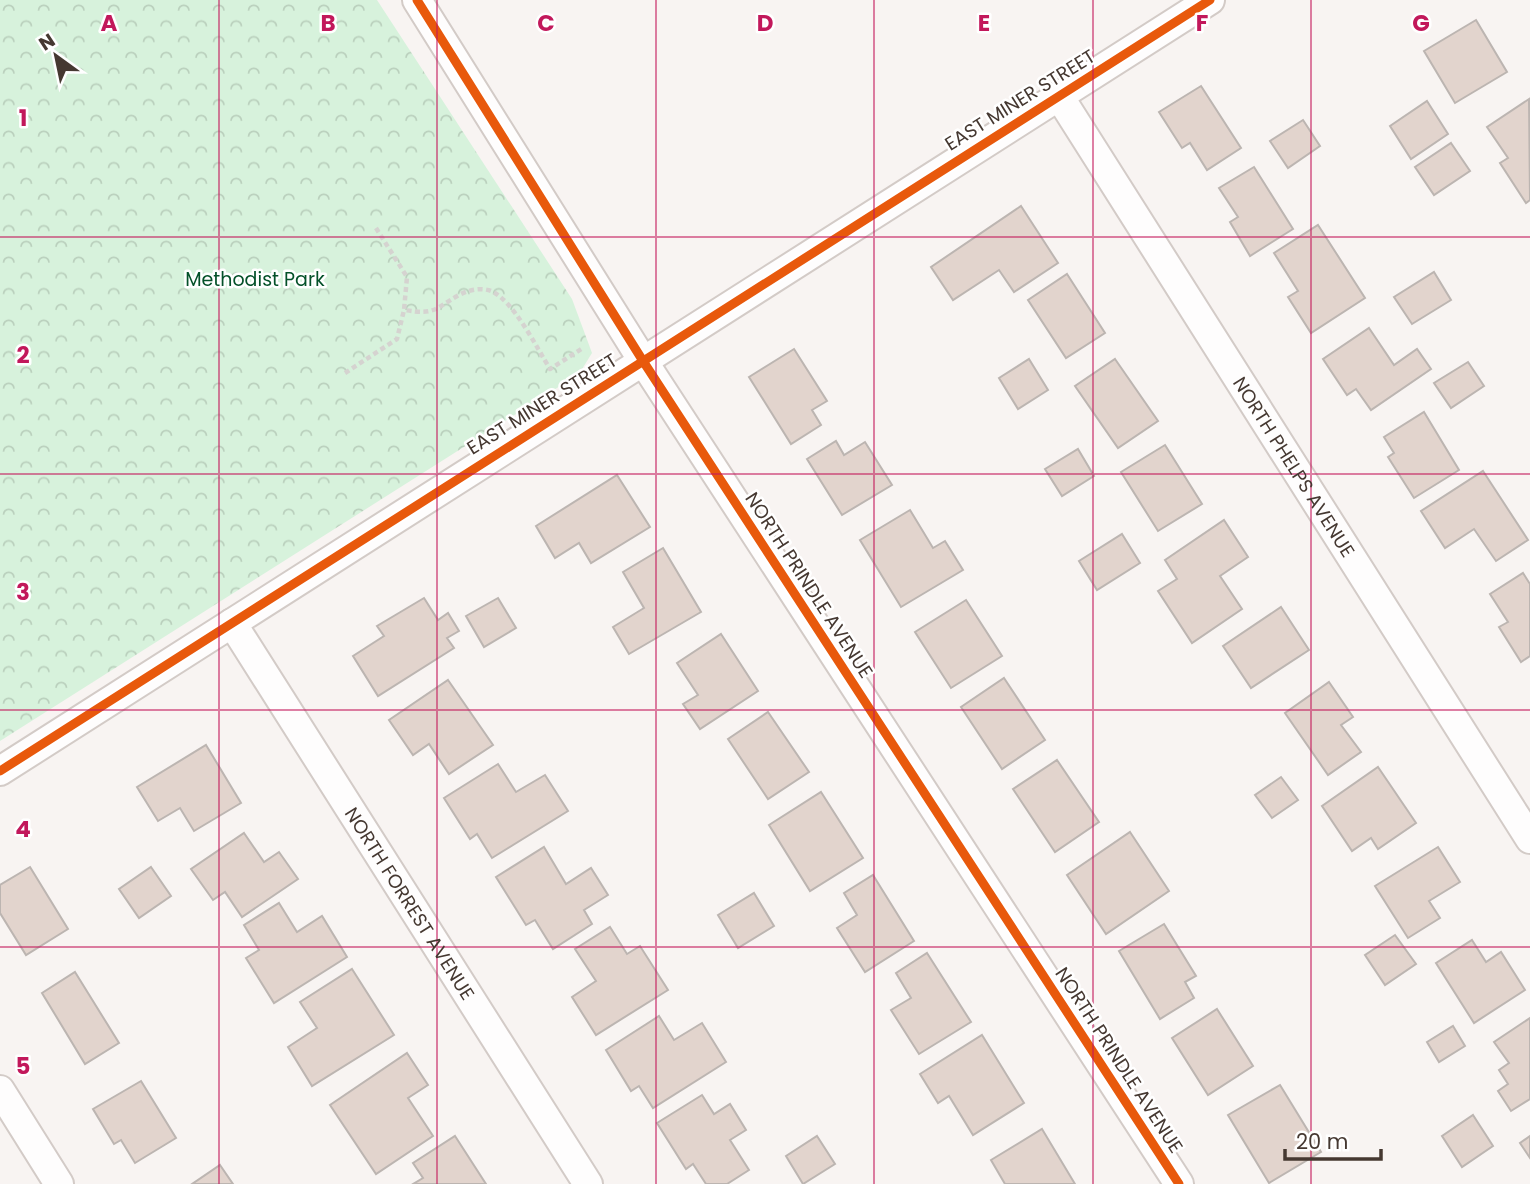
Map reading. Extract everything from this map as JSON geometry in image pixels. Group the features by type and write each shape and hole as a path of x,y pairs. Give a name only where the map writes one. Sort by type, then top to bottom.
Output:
{"street":[{"name":"NORTH PRINDLE AVENUE","path":"417,0 643,361 1179,1184"},
{"name":"EAST MINER STREET","path":"0,771 1210,0"},
{"name":"NORTH PHELPS AVENUE","path":"1059,96 1530,839"},
{"name":"NORTH FORREST AVENUE","path":"232,623 589,1184"},
{"path":"0,1090 60,1184"}],"path":[{"path":"345,373 397,339 404,310 407,277 376,228"},
{"path":"404,310 423,313 434,311 466,291 490,290 503,299 550,369 583,348"}],"green space":[{"name":"Methodist Park","path":"0,0 377,0 572,299 592,353 579,374 0,741"}],"building":[{"path":"1476,20 1507,72 1455,103 1424,51"},
{"path":"1201,86 1241,148 1207,170 1190,143 1182,148 1159,112"},
{"path":"1529,99 1530,200 1526,203 1500,163 1508,158 1487,127"},
{"path":"1427,101 1448,134 1411,159 1390,126"},
{"path":"1303,120 1320,146 1288,168 1270,141"},
{"path":"1451,143 1470,171 1434,195 1415,167"},
{"path":"1254,167 1293,229 1250,256 1230,222 1238,217 1219,188"},
{"path":"1021,206 1058,263 1014,292 999,270 953,300 931,267"},
{"path":"1318,225 1365,298 1311,333 1288,297 1298,291 1274,253"},
{"path":"1434,272 1451,300 1412,324 1394,297"},
{"path":"1067,274 1105,333 1066,358 1028,300"},
{"path":"1369,328 1394,365 1417,349 1431,369 1371,410 1356,389 1347,395 1323,359"},
{"path":"794,349 827,401 812,410 821,425 791,444 749,377"},
{"path":"1029,359 1048,390 1018,409 999,378"},
{"path":"1115,359 1158,421 1118,448 1075,386"},
{"path":"1468,362 1484,386 1451,408 1434,383"},
{"path":"1424,412 1459,470 1414,498 1388,457 1394,453 1384,437"},
{"path":"836,441 844,455 865,442 892,485 842,515 807,459"},
{"path":"1165,445 1202,504 1158,531 1121,472"},
{"path":"1078,449 1094,476 1062,496 1045,469"},
{"path":"1483,471 1528,540 1496,561 1474,529 1445,548 1421,511"},
{"path":"617,475 650,527 591,563 579,543 555,558 536,526"},
{"path":"910,510 933,548 945,541 963,570 901,607 860,540"},
{"path":"1224,520 1248,557 1220,576 1242,609 1192,643 1158,591 1177,579 1165,560"},
{"path":"1122,534 1140,563 1097,590 1079,561"},
{"path":"663,548 701,612 629,654 613,627 644,608 623,572"},
{"path":"1523,573 1530,584 1530,656 1521,662 1499,627 1508,622 1490,594"},
{"path":"424,598 438,620 448,613 459,631 447,638 454,648 378,696 353,656 384,636 377,626"},
{"path":"498,598 516,628 484,647 466,616"},
{"path":"966,600 1002,656 951,688 915,632"},
{"path":"1281,607 1309,650 1251,688 1223,646"},
{"path":"721,634 758,691 700,729 683,704 698,695 677,663"},
{"path":"1004,678 1045,740 1002,769 961,707"},
{"path":"448,680 493,745 449,774 429,744 413,755 389,720"},
{"path":"1329,682 1353,717 1341,725 1361,752 1328,775 1285,713"},
{"path":"768,712 809,772 768,799 728,739"},
{"path":"206,745 241,803 194,831 180,808 158,821 137,787"},
{"path":"1057,760 1099,822 1055,852 1013,789"},
{"path":"498,764 516,792 545,775 568,811 492,858 477,834 470,839 444,798"},
{"path":"1378,767 1416,823 1378,849 1371,838 1352,851 1322,806"},
{"path":"1281,777 1298,800 1272,818 1255,795"},
{"path":"821,792 863,858 810,891 769,825"},
{"path":"1130,832 1169,891 1106,934 1067,875"},
{"path":"244,833 264,862 279,852 298,879 242,917 225,892 213,900 191,869"},
{"path":"544,847 566,884 591,868 608,895 584,910 592,924 553,949 535,920 526,925 496,877"},
{"path":"1438,847 1460,882 1429,901 1440,918 1408,938 1375,886"},
{"path":"30,867 68,929 26,955 0,913 0,885"},
{"path":"151,867 171,896 139,918 119,889"},
{"path":"873,875 914,941 865,972 837,928 857,915 844,893"},
{"path":"754,893 774,926 738,948 718,915"},
{"path":"279,903 297,932 322,916 347,957 274,1003 246,958 259,950 244,925"},
{"path":"1164,924 1196,976 1185,982 1194,998 1160,1019 1119,951"},
{"path":"610,927 627,954 640,946 668,990 596,1035 572,997 596,981 575,949"},
{"path":"1395,935 1416,964 1385,985 1365,955"},
{"path":"1472,940 1486,962 1501,952 1525,990 1474,1023 1436,963"},
{"path":"927,953 971,1022 919,1054 891,1010 911,998 896,973"},
{"path":"352,969 394,1035 312,1086 288,1047 317,1028 300,1002"},
{"path":"75,972 119,1043 85,1064 42,993"},
{"path":"1217,1009 1253,1066 1208,1095 1172,1038"},
{"path":"659,1016 674,1040 702,1023 726,1062 653,1108 639,1086 631,1091 606,1050"},
{"path":"1530,1018 1530,1099 1511,1111 1498,1091 1508,1084 1499,1070 1509,1063 1494,1042"},
{"path":"1453,1026 1465,1046 1439,1062 1427,1042"},
{"path":"982,1035 1024,1103 973,1135 949,1096 938,1103 920,1074"},
{"path":"407,1053 428,1085 408,1098 433,1136 376,1174 330,1105"},
{"path":"141,1081 176,1138 135,1163 121,1140 114,1144 93,1109"},
{"path":"1280,1085 1321,1152 1269,1183 1228,1115"},
{"path":"702,1095 714,1114 730,1104 746,1130 730,1140 749,1170 727,1184 706,1184 693,1164 686,1169 657,1123"},
{"path":"1473,1115 1493,1146 1462,1167 1442,1136"},
{"path":"1042,1129 1075,1184 1005,1184 991,1160"},
{"path":"455,1136 486,1184 413,1184 423,1178 413,1163"},
{"path":"817,1136 835,1164 803,1184 786,1156"},
{"path":"1530,1136 1530,1158 1520,1143"},
{"path":"220,1165 233,1184 192,1184"}],"cycle path":[{"path":"417,0 643,361 1179,1184"},
{"path":"0,771 1210,0"}]}
